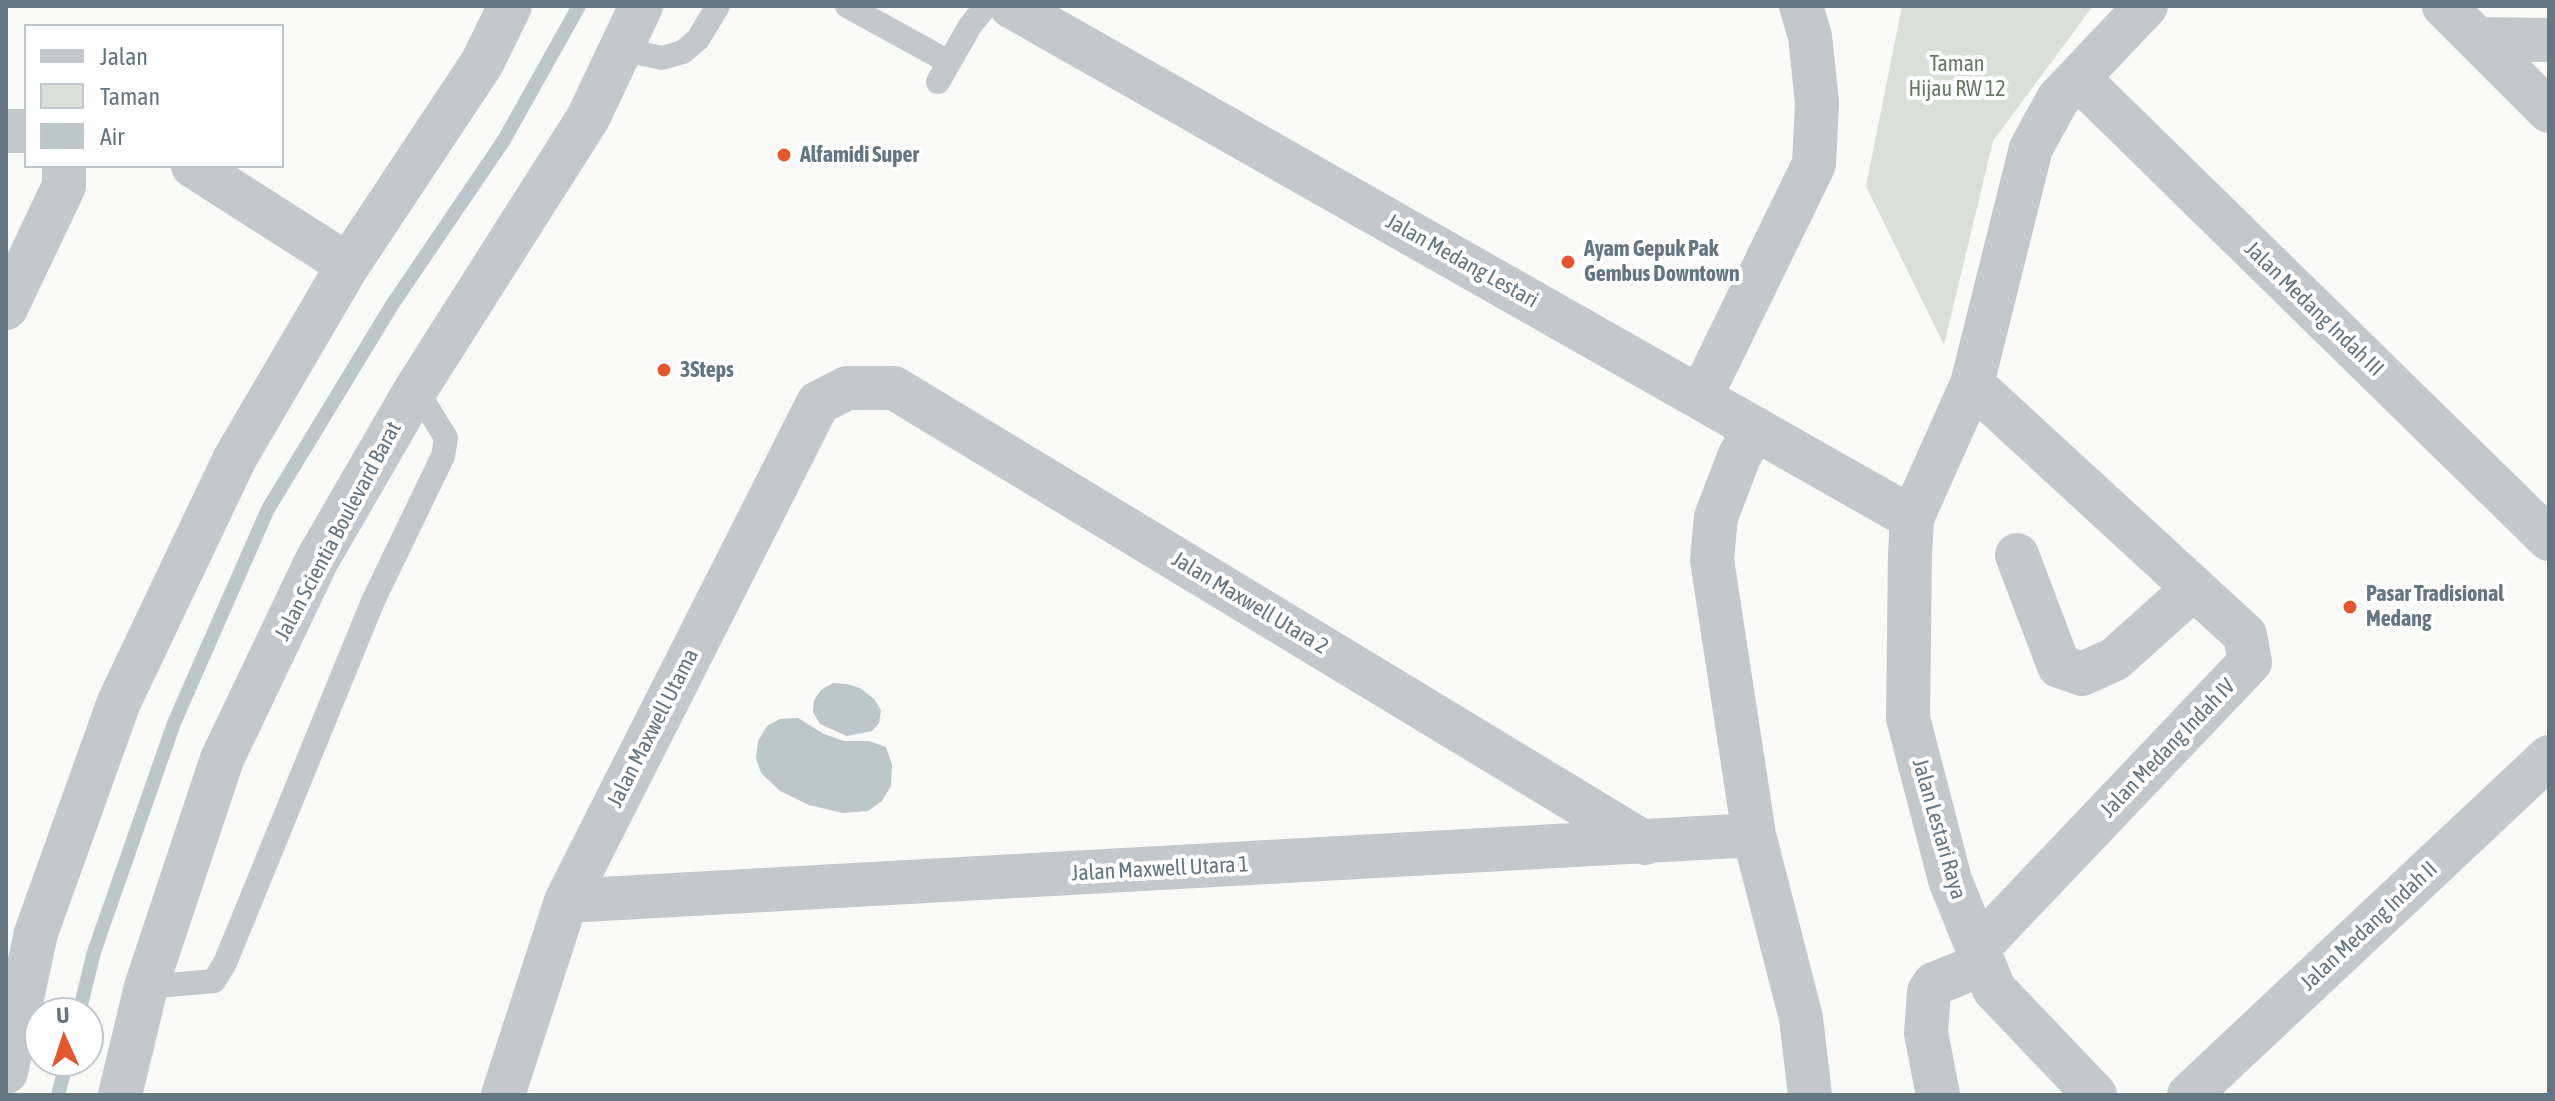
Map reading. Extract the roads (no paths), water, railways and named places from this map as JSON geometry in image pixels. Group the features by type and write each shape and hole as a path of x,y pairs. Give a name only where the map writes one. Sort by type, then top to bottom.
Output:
{"street":[{"path":"6,1072 36,933 119,702 235,458 348,265 482,63 510,6"},
{"name":"Jalan Scientia Boulevard Barat","path":"120,1095 146,987 222,759 317,560 416,389 588,118 641,6"},
{"name":"Jalan Medang Lestari","path":"1011,6 1912,518"},
{"path":"1701,396 1814,164 1817,103 1810,36 1801,6"},
{"path":"1912,518 1972,384 2031,148 2058,99 2146,6"},
{"path":"2444,6 2549,111"},
{"path":"2477,39 2549,40"},
{"name":"Jalan Medang Indah III","path":"2079,79 2549,539"},
{"path":"6,308 64,186 64,168"},
{"path":"196,168 348,265"},
{"name":"Jalan Medang Indah IV","path":"1972,384 2245,635 2250,662 1980,956"},
{"name":"Jalan Maxwell Utara 2","path":"847,388 894,388 1645,843"},
{"name":"Jalan Maxwell Utama","path":"503,1095 566,901 818,403 847,388"},
{"path":"1755,428 1739,457 1716,517 1712,560 1754,835 1801,1018 1810,1095"},
{"name":"Jalan Lestari Raya","path":"1912,518 1908,718 1950,880 1994,989 2095,1095"},
{"path":"2017,555 2059,666 2082,674 2115,659 2193,589"},
{"name":"Jalan Medang Indah II","path":"2189,1095 2549,757"},
{"name":"Jalan Maxwell Utara 1","path":"566,901 1754,835"},
{"path":"1938,1095 1926,1033 1929,992 1934,984 1980,956"}],"lane":[{"path":"621,49 662,58 683,52 698,39 718,6"},
{"path":"847,6 943,72 986,6"},
{"path":"146,987 214,981 225,963 373,601 443,456 446,438 416,389"}],"water":[{"path":"833,683 860,688 874,699 881,710 879,723 872,731 847,736 820,724 813,712 814,700 821,690"},
{"path":"798,718 824,734 844,741 869,741 886,747 892,765 891,786 882,801 868,811 843,813 809,805 780,791 761,773 756,758 758,741 767,726 780,719"}],"waterway":[{"path":"83,997 94,952 174,723 268,509 392,305 504,140 579,6"},
{"path":"58,1095 63,1077"}],"place":[{"name":"Alfamidi Super","path":"784,155"},
{"name":"Ayam Gepuk Pak Gembus Downtown","path":"1568,262"},
{"name":"3Steps","path":"664,370"},
{"name":"Pasar Tradisional Medang","path":"2350,607"}],"park label":[{"name":"Taman Hijau RW 12","path":"1957,76"}]}
